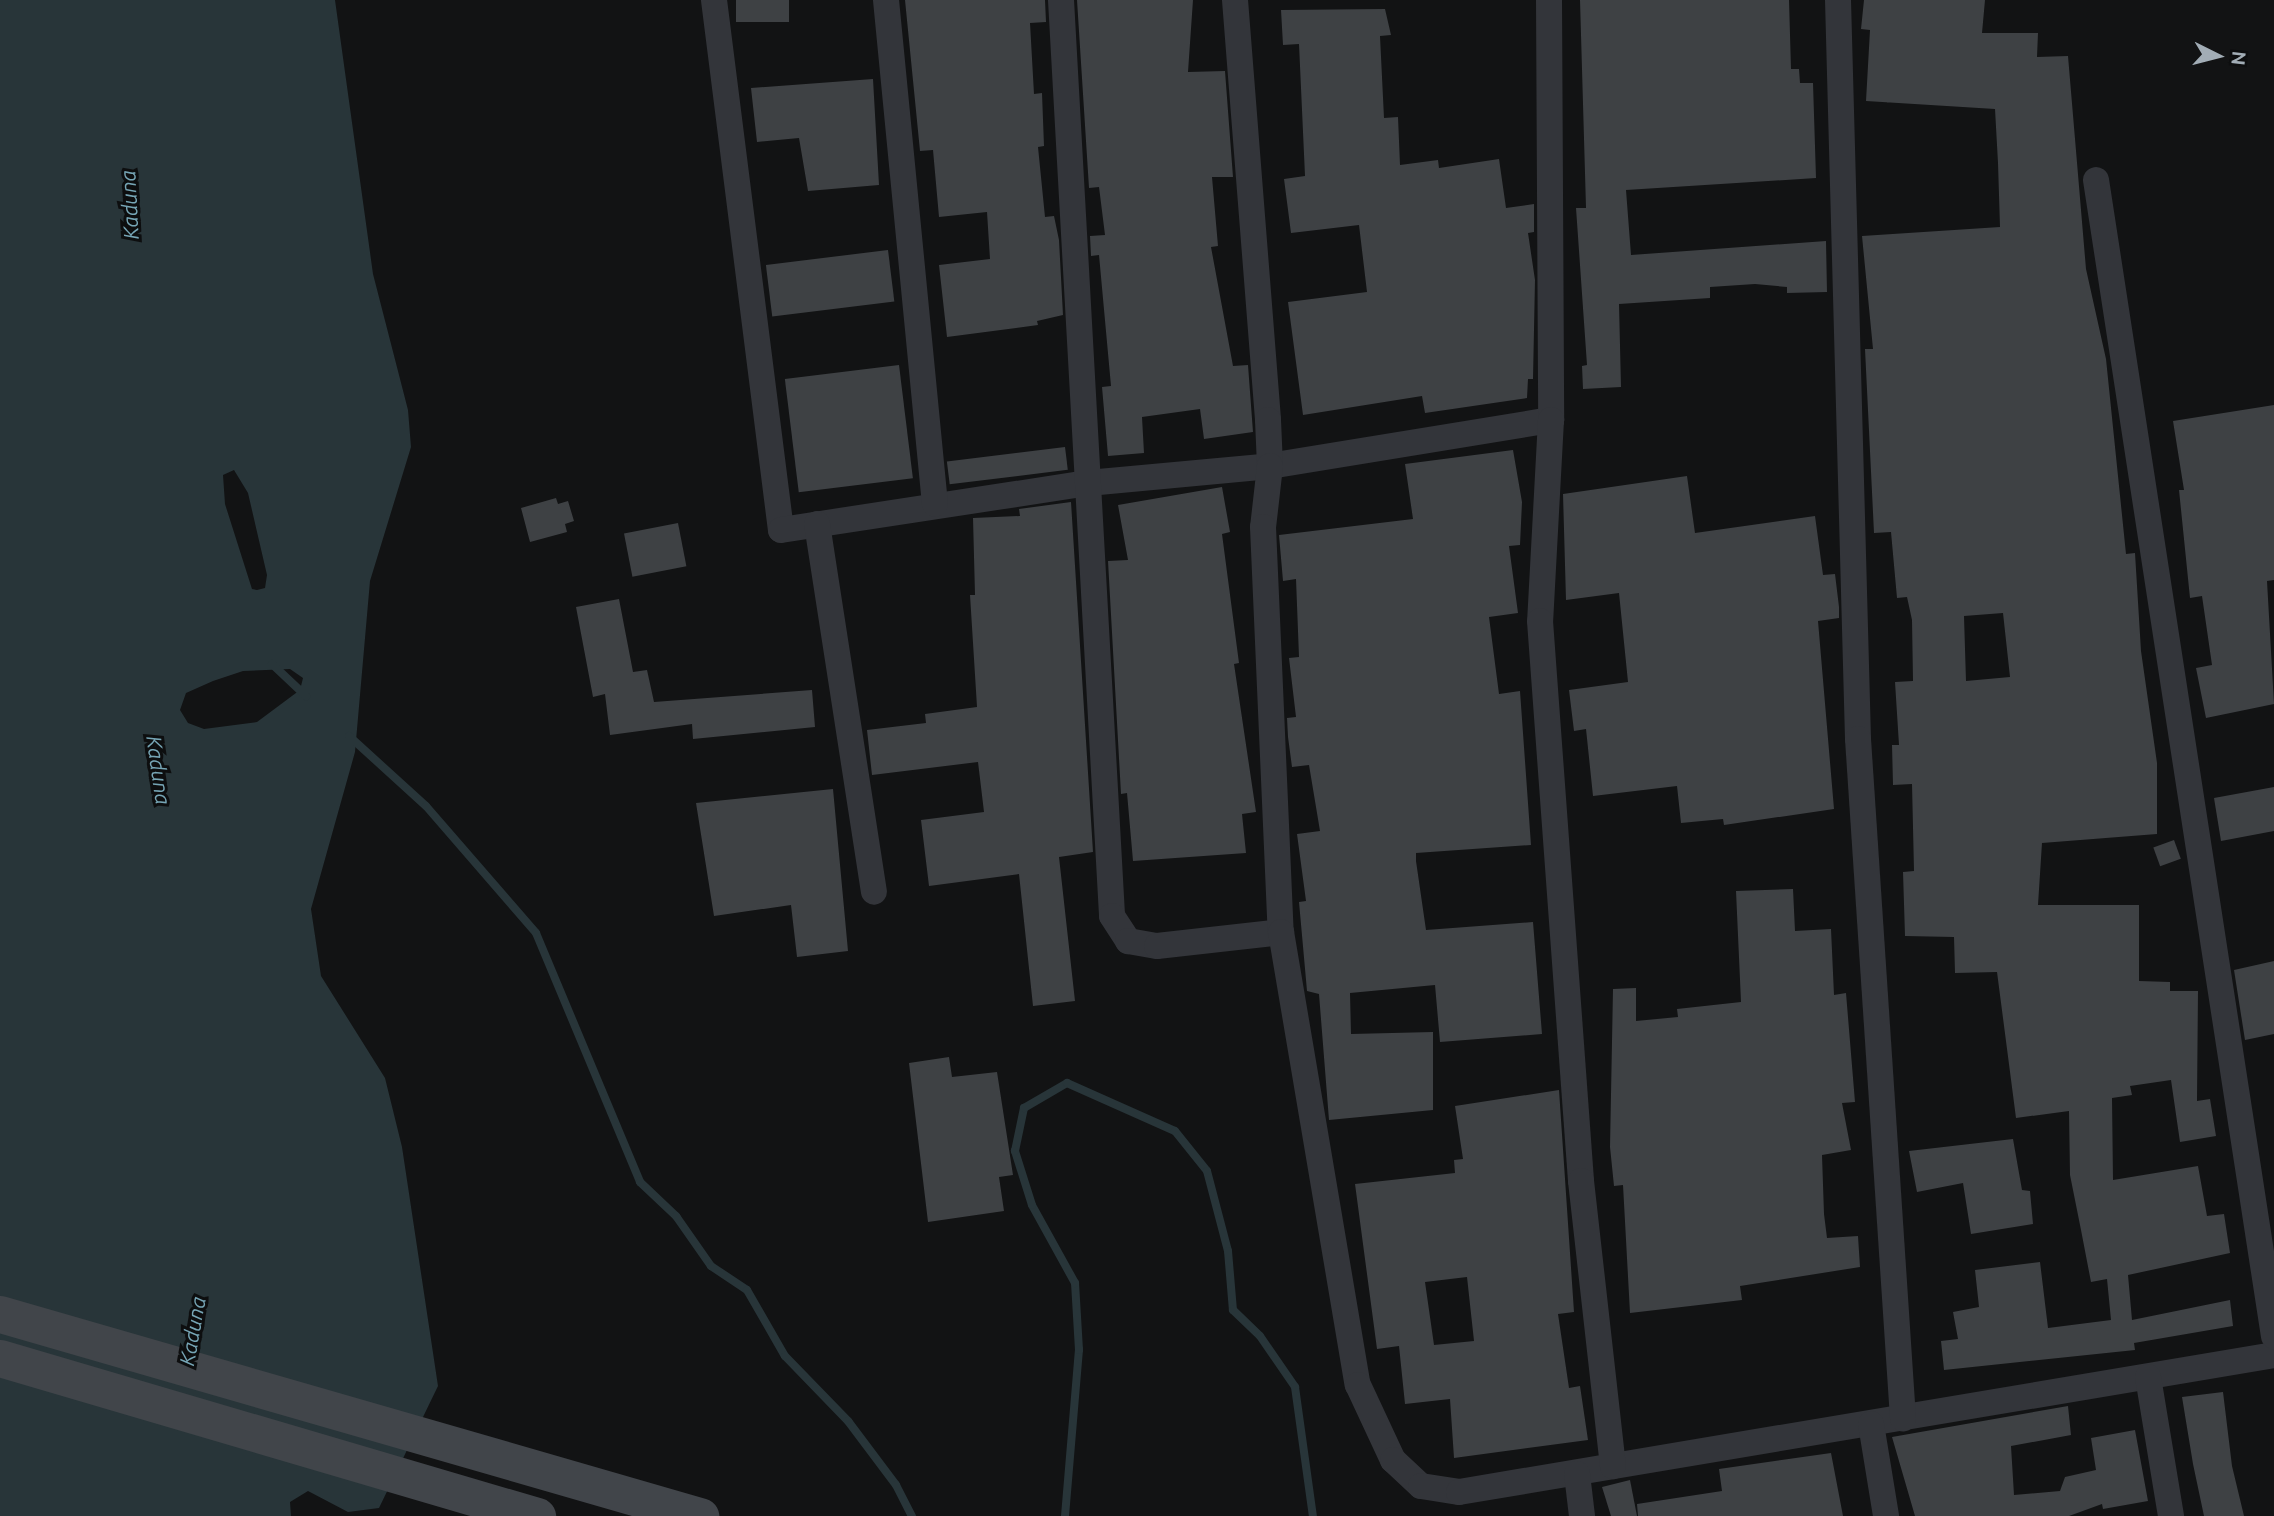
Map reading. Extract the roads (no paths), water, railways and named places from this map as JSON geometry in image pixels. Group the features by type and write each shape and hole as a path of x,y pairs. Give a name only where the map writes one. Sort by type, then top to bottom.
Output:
{"street":[{"path":"715,0 781,530 1088,482 1270,466 1551,420"},
{"path":"886,0 935,504"},
{"path":"1061,0 1112,916 1128,941 1157,946 1281,932"},
{"path":"1235,0 1270,466 1263,527 1281,932 1358,1385 1393,1460 1421,1486 1459,1493 2274,1355"},
{"path":"1549,0 1551,420 1540,621 1555,867 1581,1181 1613,1466"},
{"path":"1838,0 1858,739 1903,1419"},
{"path":"2096,180 2274,1336"},
{"path":"817,524 874,892"},
{"path":"0,1314 700,1516"},
{"path":"0,1358 537,1516"},
{"path":"2148,1377 2171,1516"},
{"path":"1871,1424 1886,1516"},
{"path":"1577,1474 1582,1516"}],"water":[{"name":"Kaduna","path":"0,0 335,0 373,274 408,410 411,447 370,581 355,752 311,909 321,976 385,1078 402,1147 438,1386 379,1508 348,1512 308,1491 290,1502 291,1516 0,1516","holes":["234,470 248,493 267,575 265,588 257,590 252,589 225,504 223,475","290,669 303,678 300,690 257,722 204,729 188,723 180,710 186,693 213,681 243,671"]}],"waterway":[{"path":"272,664 306,696"},
{"path":"349,736 426,806 536,933 640,1182 676,1216 711,1266 747,1290 785,1356 848,1421 896,1485 912,1516"},
{"path":"1065,1516 1079,1350 1075,1283 1032,1205 1015,1151 1024,1108 1067,1083 1175,1131 1207,1171 1228,1251 1233,1310 1260,1336 1295,1387 1313,1516"}]}
